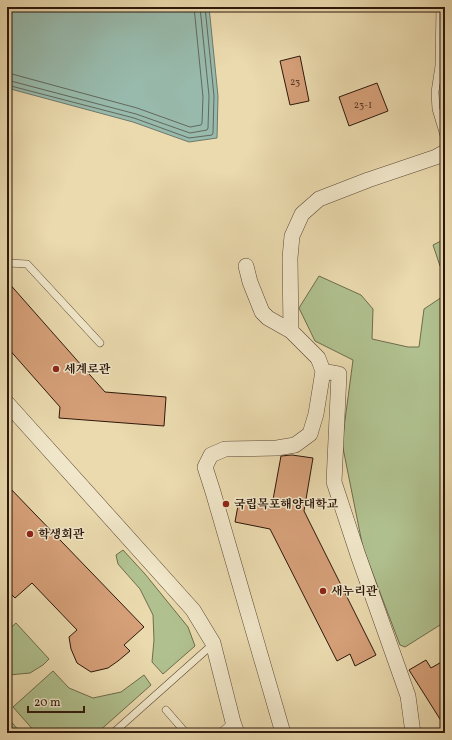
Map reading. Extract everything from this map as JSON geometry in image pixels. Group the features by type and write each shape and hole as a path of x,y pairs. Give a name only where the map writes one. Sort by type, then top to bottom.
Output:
{"street":[{"path":"290,331 290,258 292,236 302,214 319,199 368,180 436,157 445,152"},
{"path":"246,266 250,282 262,312 268,318 290,331 318,358 323,371 316,414 310,434 295,445 277,448 225,449 211,455 205,467 282,733"},
{"path":"323,371 339,374 334,482 360,562 408,696 413,733"},
{"path":"7,403 193,610 213,643 235,727"}],"lane":[{"path":"440,7 439,66 435,92 436,109 445,139"},
{"path":"7,264 27,264 100,343"},
{"path":"113,733 213,643"},
{"path":"166,710 186,733"},
{"path":"220,733 235,727"}],"green space":[{"path":"445,239 445,263 440,266 433,245"},
{"path":"319,276 361,295 373,309 372,339 408,347 419,347 424,309 445,295 445,633 440,625 405,647 400,645 363,548 342,443 353,360 315,341 299,308"},
{"path":"123,550 145,574 188,627 195,646 163,674 152,662 154,640 153,615 140,589 118,564 116,555"},
{"path":"16,623 49,659 43,665 30,673 9,675 7,674 7,631"},
{"path":"53,671 69,688 93,698 121,692 144,675 151,685 97,733 36,733 13,707"},
{"path":"7,717 21,733 7,733"}],"water":[{"path":"7,7 209,7 218,96 217,138 189,142 133,122 7,88"}],"building":[{"path":"300,56 309,101 290,105 280,61"},
{"path":"377,83 388,111 349,126 339,97"},
{"name":"세계로관","path":"7,281 105,392 166,397 164,426 59,418 60,407 7,347"},
{"name":"새누리관","path":"292,455 313,458 304,511 376,655 355,666 350,654 337,661 270,529 235,522 239,500 272,505 281,456"},
{"name":"학생회관","path":"7,485 144,627 124,645 130,651 108,668 91,672 77,663 71,649 69,637 77,630 32,583 15,598 7,590"},
{"path":"426,660 431,668 445,660 445,727 409,670"}],"place":[{"name":"세계로관","path":"56,369"},
{"name":"국립목포해양대학교","path":"226,504"},
{"name":"학생회관","path":"30,534"},
{"name":"새누리관","path":"323,591"}]}
